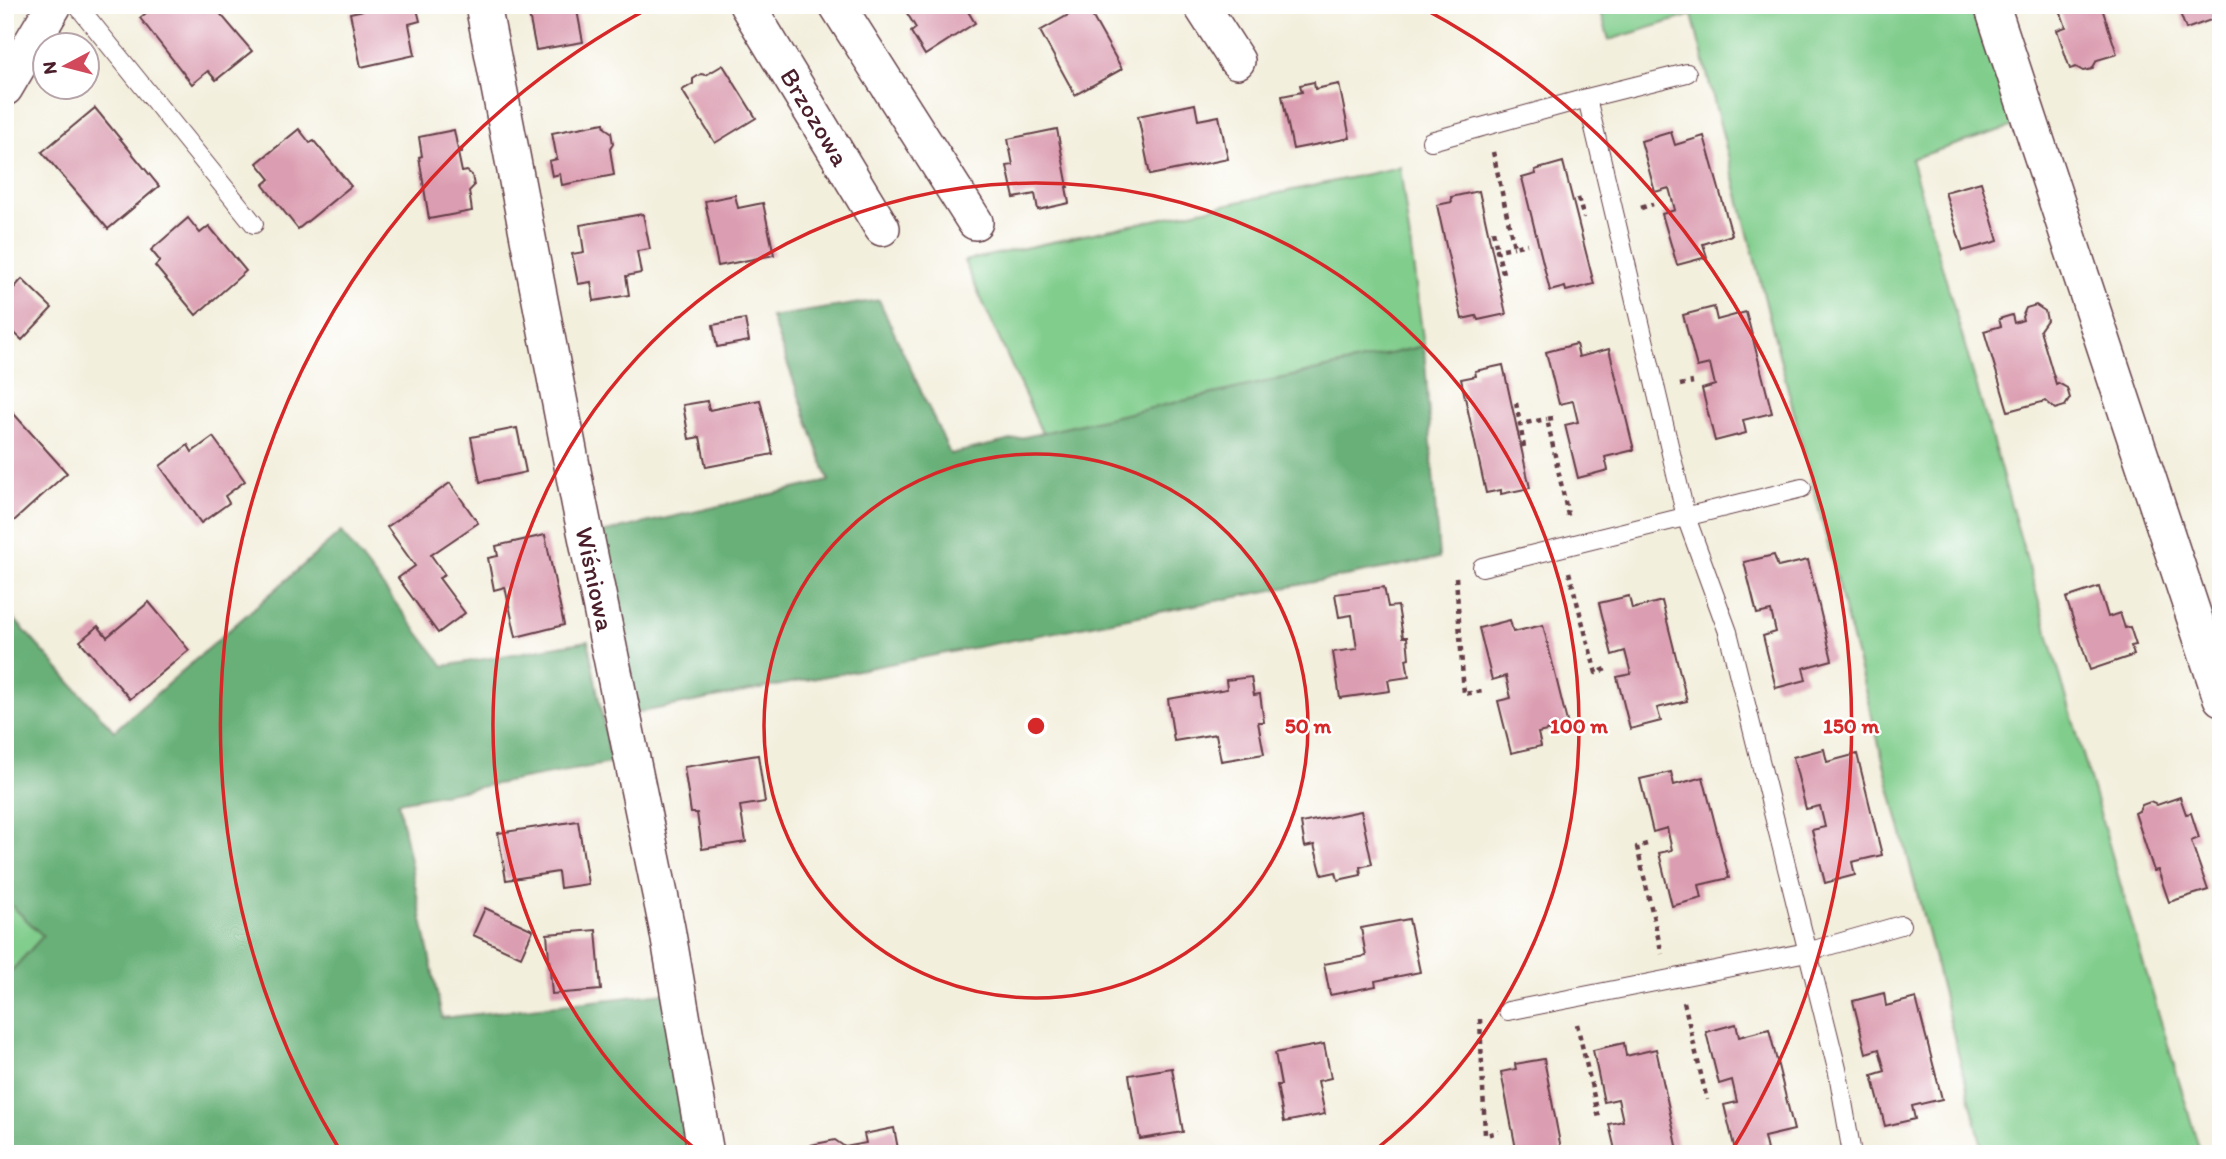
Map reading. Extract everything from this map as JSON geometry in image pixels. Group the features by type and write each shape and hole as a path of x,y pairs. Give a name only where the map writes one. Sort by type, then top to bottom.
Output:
{"street":[{"path":"5,88 54,5"},
{"name":"Wiśniowa","path":"484,5 580,507 667,928 706,1154"},
{"name":"Brzozowa","path":"747,5 882,228"},
{"path":"837,5 975,222"},
{"path":"1200,5 1237,61"},
{"path":"1993,9 2221,698"}],"lane":[{"path":"77,5 254,224"},
{"path":"1431,141 1686,73"},
{"path":"1587,98 1686,517 1728,632 1838,1073 1852,1154"},
{"path":"1482,567 1802,488"},
{"path":"1508,1011 1807,952 1901,925"}],"path":[{"path":"1487,125 1514,247"},
{"path":"1578,198 1586,222"},
{"path":"1493,231 1503,273"},
{"path":"1497,250 1527,244"},
{"path":"1516,403 1524,447"},
{"path":"1520,424 1550,419 1568,546 1596,673 1606,669"},
{"path":"1482,567 1455,576 1464,694 1483,691"},
{"path":"1647,844 1637,847 1707,1100"},
{"path":"1571,998 1599,1118"},
{"path":"1499,1132 1485,1135 1480,1018 1508,1011"}],"green space":[{"path":"1599,5 1979,5 2017,125 1911,159 2201,1154 1984,1154 1692,15 1609,40"},
{"path":"1400,167 1424,346 1042,433 964,261"},
{"path":"879,300 950,454 1424,346 1439,558 636,713 597,534 829,481 771,317"},
{"path":"341,532 444,666 588,641 611,763 398,802 442,1018 664,993 688,1154 5,1154 5,978 43,936 5,899 5,629 15,620 114,731"},
{"path":"5,899 44,936 5,978"}],"building":[{"path":"156,5 213,5 252,51 216,80 208,71 192,84 140,18"},
{"path":"387,5 416,5 420,21 409,24 415,55 361,67 350,13"},
{"path":"527,5 576,5 583,42 536,50"},
{"path":"902,5 964,5 975,23 925,55 911,32 916,28"},
{"path":"1086,5 1122,69 1075,95 1040,31"},
{"path":"2058,5 2101,5 2117,54 2097,60 2092,69 2070,69 2057,30 2066,27"},
{"path":"2177,5 2221,5 2221,21 2217,22 2216,18 2186,29"},
{"path":"723,65 756,118 715,143 682,90 693,84 693,79 701,74 706,75"},
{"path":"1314,82 1315,89 1339,84 1350,138 1293,149 1282,96 1302,92 1300,85"},
{"path":"1195,104 1198,120 1219,116 1228,159 1150,175 1138,116"},
{"path":"95,108 159,186 108,229 42,152"},
{"path":"604,123 605,128 611,132 613,144 610,149 614,175 562,185 560,174 552,176 549,161 557,159 552,133"},
{"path":"299,129 310,143 314,141 351,186 298,229 263,185 270,179 257,163"},
{"path":"1057,129 1069,203 1038,210 1035,194 1014,198 1007,166 1013,165 1008,139"},
{"path":"454,130 458,150 462,149 462,152 458,153 462,172 467,171 472,175 474,186 469,191 472,211 429,219 419,157 422,156 419,137"},
{"path":"1671,132 1675,145 1704,136 1732,235 1703,244 1707,257 1677,265 1662,214 1675,210 1669,188 1655,192 1641,141"},
{"path":"1563,162 1594,284 1566,291 1565,287 1550,291 1522,178 1536,174 1535,170"},
{"path":"1981,182 1998,241 1963,251 1945,192"},
{"path":"1479,191 1506,314 1478,320 1476,316 1462,319 1437,205 1452,202 1451,197"},
{"path":"735,195 738,208 763,203 774,255 718,266 705,201"},
{"path":"643,214 650,249 637,251 641,273 626,276 629,295 594,301 591,282 578,284 572,254 584,252 580,225"},
{"path":"188,218 200,233 209,226 246,271 196,315 155,266 160,261 151,250"},
{"path":"22,279 52,308 22,340 5,324 5,298"},
{"path":"2036,305 2045,311 2047,320 2040,330 2056,384 2067,388 2070,398 2065,406 2055,409 2046,401 2008,411 1984,331 2001,326 1999,319 2012,315 2014,323 2023,320 2026,308"},
{"path":"1714,307 1717,320 1746,312 1772,413 1743,420 1746,433 1715,441 1702,389 1715,385 1710,364 1697,367 1683,315"},
{"path":"745,319 749,341 717,347 713,325"},
{"path":"1576,344 1579,357 1609,349 1634,450 1605,457 1608,470 1578,478 1565,425 1578,422 1573,401 1559,404 1546,352"},
{"path":"1503,365 1530,488 1501,494 1501,490 1486,493 1461,379 1476,376 1475,371"},
{"path":"760,400 773,454 706,467 700,437 689,439 683,405 707,401 709,410"},
{"path":"5,404 67,473 5,529"},
{"path":"517,428 526,472 480,482 471,437"},
{"path":"213,437 245,481 225,496 229,503 201,523 160,466 188,445 192,452"},
{"path":"450,483 478,523 431,555 445,575 439,578 465,613 438,633 398,578 415,566 387,527"},
{"path":"545,535 564,625 516,637 505,587 494,590 488,558 498,556 496,546"},
{"path":"1774,555 1778,567 1808,560 1832,660 1803,668 1806,680 1776,688 1763,636 1776,632 1771,611 1757,614 1744,562"},
{"path":"1384,587 1388,607 1398,606 1403,637 1407,637 1409,677 1388,680 1390,691 1340,698 1333,652 1357,649 1352,615 1339,617 1335,594"},
{"path":"2099,587 2108,617 2120,613 2125,628 2130,627 2136,645 2131,646 2134,655 2090,670 2066,598"},
{"path":"1629,596 1632,609 1662,601 1687,701 1657,708 1661,721 1630,729 1617,677 1631,674 1625,651 1612,655 1599,603"},
{"path":"149,602 189,650 130,699 80,641 98,626 107,637"},
{"path":"1510,620 1513,632 1543,625 1568,726 1538,733 1541,746 1511,753 1498,701 1511,698 1506,676 1492,680 1479,628"},
{"path":"1251,677 1254,695 1260,694 1264,722 1258,722 1264,754 1221,761 1216,734 1174,741 1168,699 1227,689 1226,680"},
{"path":"1824,749 1827,762 1857,754 1882,855 1852,862 1855,875 1825,883 1812,830 1825,827 1820,806 1806,809 1793,757"},
{"path":"758,755 765,802 740,806 746,842 702,849 697,813 691,813 684,767"},
{"path":"1671,772 1674,785 1703,777 1729,878 1699,885 1702,898 1672,906 1659,853 1672,850 1667,828 1653,832 1640,779"},
{"path":"2180,797 2186,814 2191,813 2199,838 2191,841 2208,890 2169,902 2158,870 2154,871 2135,813 2142,805 2150,802 2157,805"},
{"path":"1361,811 1372,864 1360,867 1361,875 1338,880 1336,872 1322,875 1314,845 1305,847 1301,823"},
{"path":"578,821 588,884 560,888 558,872 506,880 498,833"},
{"path":"485,908 533,930 521,957 473,935"},
{"path":"1409,919 1420,972 1375,981 1376,986 1330,995 1324,964 1366,956 1361,928"},
{"path":"596,930 601,990 552,994 547,934"},
{"path":"1884,993 1886,1006 1916,998 1942,1099 1912,1106 1915,1119 1885,1126 1872,1075 1885,1071 1879,1049 1866,1053 1853,1001"},
{"path":"1736,1024 1739,1037 1769,1029 1794,1130 1764,1137 1767,1150 1752,1154 1736,1154 1724,1105 1737,1102 1732,1080 1719,1084 1706,1032"},
{"path":"1624,1043 1626,1056 1656,1049 1678,1150 1662,1154 1616,1154 1609,1124 1623,1121 1618,1099 1604,1102 1593,1050"},
{"path":"1324,1044 1331,1078 1318,1081 1325,1114 1284,1122 1277,1085 1281,1085 1275,1053"},
{"path":"1544,1059 1562,1154 1517,1154 1501,1072 1516,1069 1515,1064"},
{"path":"1172,1068 1183,1132 1140,1139 1129,1075"},
{"path":"894,1128 899,1154 805,1154 811,1145 835,1140 845,1147 866,1143 864,1134"}]}
